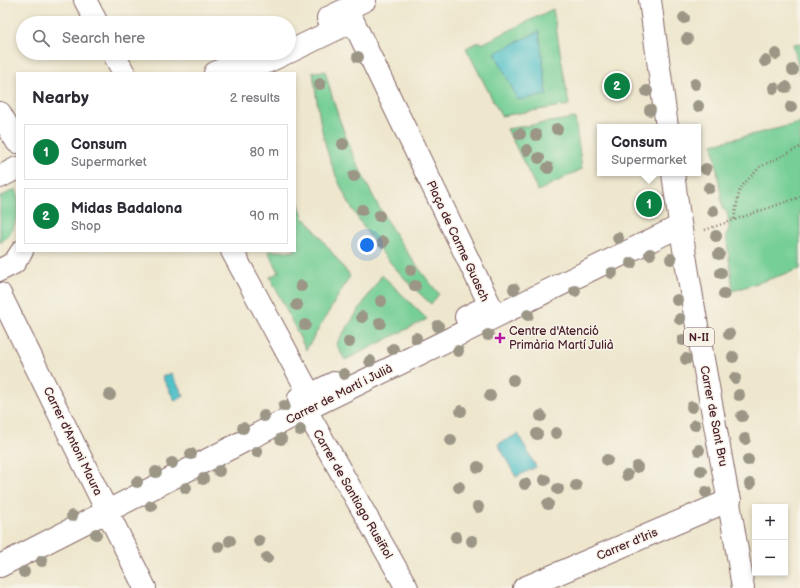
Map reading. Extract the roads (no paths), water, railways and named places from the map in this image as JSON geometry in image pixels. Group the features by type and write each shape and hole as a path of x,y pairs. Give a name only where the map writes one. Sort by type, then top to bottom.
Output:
{"street":[{"path":"85,0 93,16"},
{"path":"296,34 365,0"},
{"path":"650,0 667,124"},
{"name":"Plaça de Carme Guasch","path":"233,252 310,395 490,305 353,21 296,49"},
{"path":"117,60 123,72"},
{"path":"217,72 242,60"},
{"path":"246,72 271,60"},
{"path":"0,113 16,140"},
{"path":"0,177 16,169"},
{"name":"Carrer de Sant Bru","path":"672,176 680,231 730,500 743,588"},
{"name":"Carrer de Martí i Julià","path":"0,566 305,410 680,231"},
{"path":"0,270 14,263 21,252"},
{"name":"Carrer de Santiago Rusiñol","path":"221,252 305,410 407,588"},
{"name":"Carrer d'Antoni Maura","path":"0,294 145,588"},
{"name":"Carrer d'Iris","path":"524,588 730,500"}],"water":[{"path":"539,31 547,95 518,100 495,53"},
{"path":"171,373 184,396 175,401 162,377"},
{"path":"518,434 536,467 516,477 498,444"}],"place":[{"name":"Midas Badalona","path":"617,86"},
{"name":"Consum","path":"649,204"},
{"name":"Centre d'Atenció Primària Martí Julià","path":"500,338"}]}
